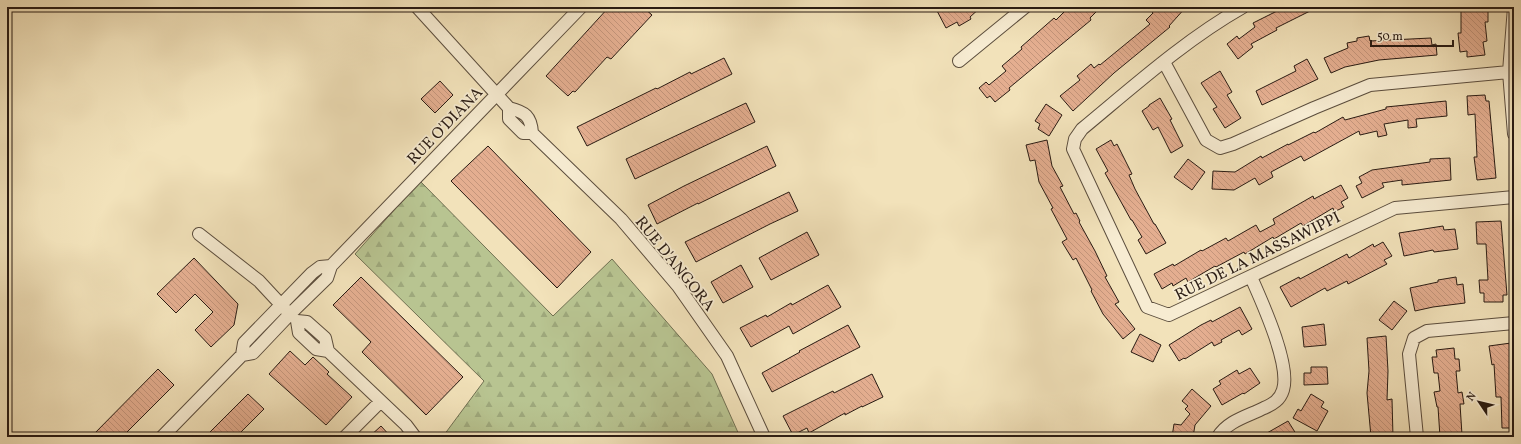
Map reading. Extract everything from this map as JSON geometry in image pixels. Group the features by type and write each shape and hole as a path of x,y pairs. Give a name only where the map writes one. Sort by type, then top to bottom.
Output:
{"street":[{"name":"RUE D'ANGORA","path":"417,7 509,108 520,111 531,122 532,133 621,219 678,286 727,356 764,437"},
{"name":"RUE O'DIANA","path":"242,355 253,353 293,318 327,278 331,266 581,7"},
{"path":"959,61 1025,7"},
{"name":"RUE DE LA MASSAWIPPI","path":"1243,7 1225,17 1164,62 1082,128 1075,139 1073,149 1147,307 1169,315 1395,208 1514,197"},
{"path":"1514,7 1509,72 1514,134"},
{"path":"1164,62 1206,140 1220,148 1370,85 1509,72"},
{"path":"199,234 259,281 293,318 307,322 325,338 328,351 380,402 406,425 415,437"},
{"name":"RUE O'DIANA","path":"162,437 242,355 244,343 302,283 320,267 331,266"},
{"path":"1218,437 1227,426 1276,403 1283,391 1285,380 1279,346 1252,276"},
{"path":"1417,437 1409,354 1414,338 1427,331 1514,323"},
{"path":"345,437 380,402"}],"green space":[{"path":"420,181 553,316 612,259 712,374 740,437 445,437 444,435 484,381 355,254"}],"building":[{"path":"609,7 643,7 652,15 611,59 607,57 575,92 573,91 568,96 546,76"},
{"path":"935,7 981,7 970,17 971,19 959,26 957,22 946,28"},
{"path":"1069,7 1091,7 1096,12 1090,18 1091,20 1009,88 1010,90 995,102 990,96 987,98 979,88 986,82 989,85 1006,71 1002,66 1022,49 1021,47 1054,18 1056,20"},
{"path":"1148,7 1186,7 1169,26 1170,27 1114,73 1073,111 1060,96 1080,80 1077,76 1091,64 1094,68 1099,64 1100,65 1150,24 1146,20 1153,13"},
{"path":"1285,7 1318,7 1276,28 1277,30 1251,44 1253,47 1238,59 1227,44 1237,36 1239,39 1255,27 1253,23"},
{"path":"1461,7 1488,7 1488,22 1485,22 1487,41 1483,42 1485,55 1467,57 1467,51 1460,52 1458,33 1461,33"},
{"path":"1369,36 1370,41 1431,38 1432,45 1436,44 1437,55 1379,60 1345,67 1331,73 1324,58 1348,48 1347,43 1357,41 1357,38"},
{"path":"724,58 732,74 587,146 577,127 690,72 691,74"},
{"path":"1307,59 1318,79 1262,105 1256,91 1296,71 1294,66"},
{"path":"1220,71 1232,92 1227,95 1241,118 1225,128 1213,109 1217,107 1201,83"},
{"path":"440,81 453,95 435,113 421,99"},
{"path":"1485,95 1486,101 1489,101 1496,178 1477,180 1474,157 1477,157 1475,114 1468,115 1467,96"},
{"path":"1160,98 1172,119 1170,120 1183,146 1171,153 1158,127 1153,130 1142,111"},
{"path":"1446,101 1447,116 1416,119 1417,127 1408,128 1408,120 1384,124 1387,135 1378,137 1377,131 1360,135 1359,131 1304,161 1301,156 1271,172 1273,177 1259,185 1255,178 1234,190 1212,189 1213,171 1235,172 1261,156 1262,158 1288,144 1314,132 1315,133 1343,117 1345,120 1386,109 1386,107"},
{"path":"746,103 755,122 635,179 626,159"},
{"path":"1046,104 1062,115 1049,136 1038,129 1040,124 1035,121"},
{"path":"1047,140 1052,166 1063,186 1060,187 1074,214 1076,213 1080,221 1079,222 1107,276 1105,277 1119,302 1115,304 1135,329 1123,339 1103,314 1076,258 1073,260 1062,242 1067,239 1039,182 1035,160 1030,161 1026,145"},
{"path":"1111,140 1114,146 1117,144 1132,174 1129,175 1135,189 1166,243 1146,254 1138,240 1142,237 1105,173 1108,171 1096,149"},
{"path":"488,146 591,252 557,288 451,181"},
{"path":"767,146 776,166 657,224 648,205"},
{"path":"1450,158 1451,180 1402,185 1402,180 1382,183 1384,187 1362,198 1356,186 1362,183 1359,177 1372,170 1430,162 1430,159"},
{"path":"1188,159 1205,172 1192,190 1174,177"},
{"path":"1341,185 1348,198 1341,202 1344,207 1334,212 1333,208 1303,226 1301,223 1274,239 1273,237 1245,254 1244,252 1216,267 1215,266 1188,282 1186,278 1173,286 1172,283 1162,289 1154,274 1173,264 1174,266 1201,250 1202,251 1226,238 1228,241 1256,225 1260,232 1275,224 1273,219 1313,196 1314,199"},
{"path":"789,192 798,211 696,262 685,242"},
{"path":"1501,221 1507,295 1503,295 1503,302 1484,302 1484,293 1480,293 1479,280 1488,280 1486,244 1477,244 1476,222"},
{"path":"1443,226 1444,230 1455,229 1458,249 1434,252 1433,250 1404,256 1399,233"},
{"path":"807,232 819,255 771,280 759,258"},
{"path":"1383,242 1392,256 1384,260 1387,264 1348,284 1347,281 1327,291 1325,288 1291,307 1280,287 1299,277 1300,279 1347,254 1349,258 1373,244 1374,247"},
{"path":"194,258 238,304 234,325 211,347 195,330 213,312 195,294 176,313 157,294"},
{"path":"741,265 753,287 723,303 711,282"},
{"path":"361,277 463,377 426,415 362,352 371,342 333,305"},
{"path":"1456,277 1457,285 1463,284 1465,303 1415,311 1410,288 1438,282 1438,280"},
{"path":"828,285 841,307 793,334 789,326 751,347 740,328 766,315 767,317 791,303 792,305"},
{"path":"1394,301 1407,311 1392,330 1379,320"},
{"path":"1240,307 1252,329 1242,335 1239,330 1221,340 1222,342 1214,346 1212,342 1185,359 1184,358 1179,361 1169,345 1201,325 1211,320 1212,322"},
{"path":"1324,324 1326,345 1304,347 1302,327"},
{"path":"848,325 860,347 772,392 762,373"},
{"path":"1140,334 1161,345 1153,362 1131,352"},
{"path":"1386,336 1388,371 1387,400 1392,399 1393,437 1371,437 1367,393 1369,371 1367,338"},
{"path":"1511,343 1514,365 1514,428 1502,428 1501,397 1496,397 1494,364 1492,365 1489,346"},
{"path":"1454,348 1455,359 1459,359 1460,371 1456,371 1458,393 1462,392 1464,404 1460,404 1462,435 1440,437 1438,407 1434,392 1440,391 1438,373 1434,373 1432,357 1437,357 1436,350"},
{"path":"290,351 305,365 313,357 329,372 327,374 352,397 326,425 269,374"},
{"path":"1311,367 1327,367 1328,384 1304,385 1304,373 1311,373"},
{"path":"1250,368 1260,383 1244,394 1243,393 1222,405 1213,389 1221,384 1219,381 1237,370 1239,374"},
{"path":"158,369 174,385 122,437 91,437"},
{"path":"872,374 883,397 845,415 845,413 809,433 807,428 793,435 783,416 833,391 834,393"},
{"path":"1192,389 1211,406 1195,425 1193,437 1172,437 1174,424 1181,425 1190,414 1185,409 1188,406 1182,401"},
{"path":"248,394 264,409 236,437 205,437"},
{"path":"1311,394 1324,402 1321,407 1328,411 1317,431 1293,418 1298,409 1301,411"},
{"path":"1288,421 1298,437 1260,437"},
{"path":"381,426 391,437 369,437"}]}
